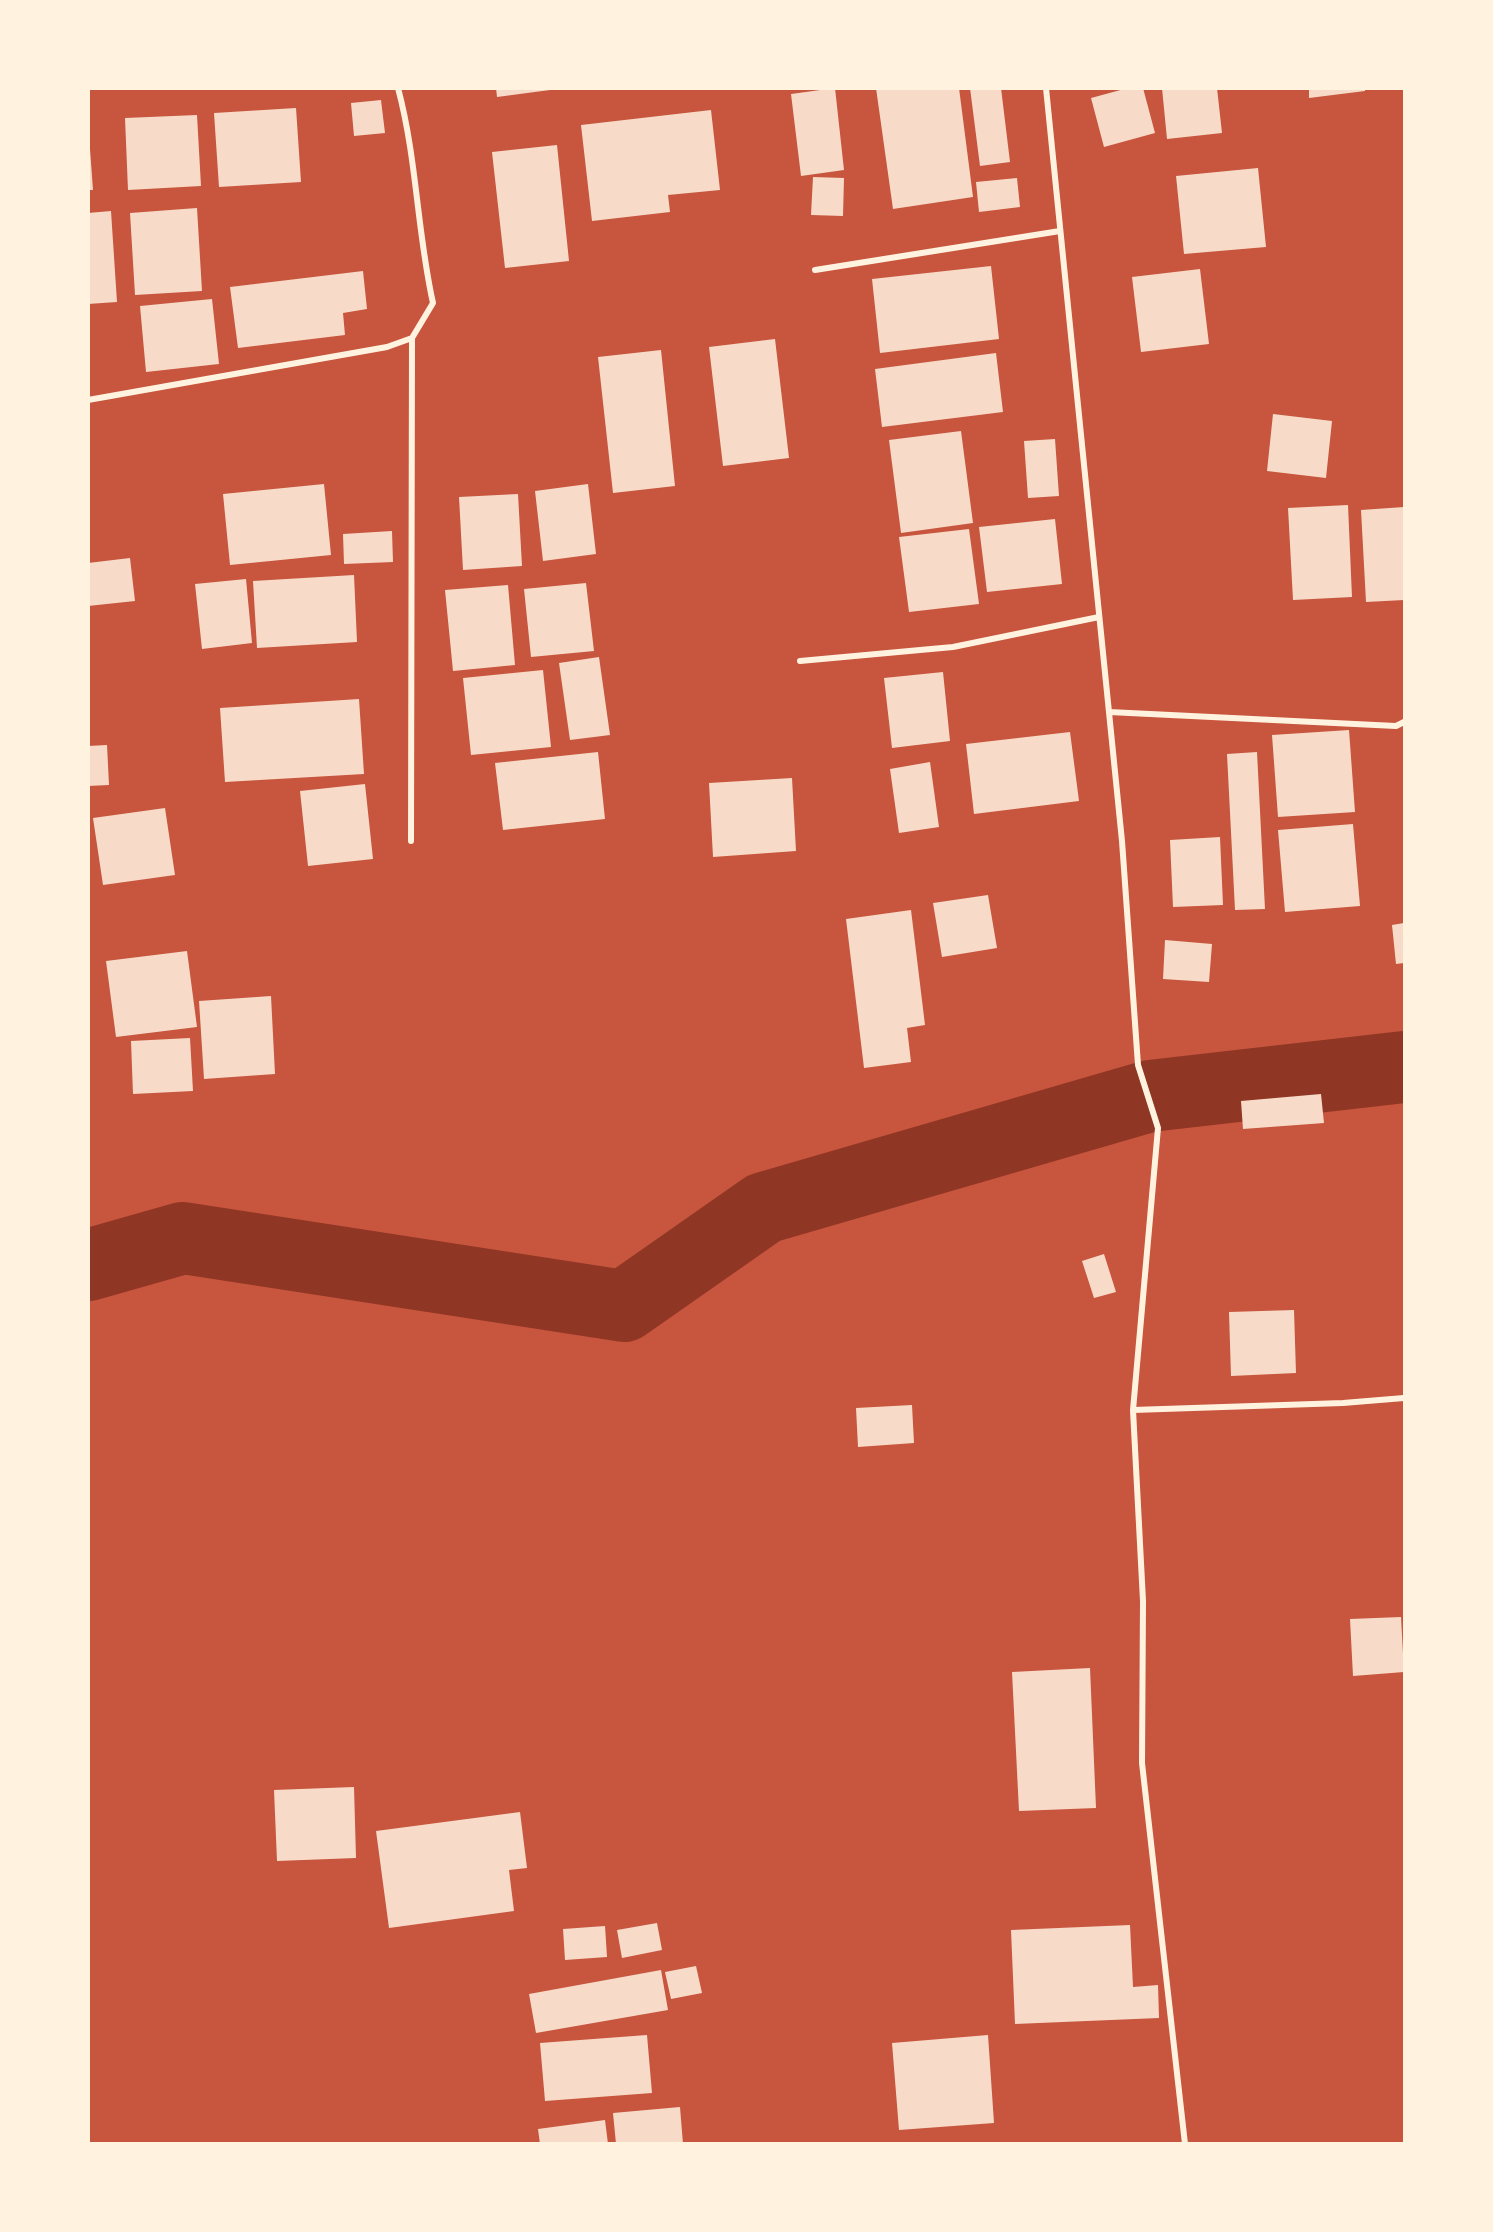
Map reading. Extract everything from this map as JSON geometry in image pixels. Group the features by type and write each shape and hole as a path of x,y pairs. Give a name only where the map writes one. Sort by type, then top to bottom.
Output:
{"street":[{"path":"398,88 407,120 425,268 433,303 412,339 411,841"},
{"path":"1046,88 1122,841 1138,1065 1158,1128 1133,1410 1143,1601 1142,1763 1185,2144"},
{"path":"815,270 1060,231"},
{"path":"88,400 387,347 412,339"},
{"path":"800,661 953,648 1099,617"},
{"path":"1109,712 1396,726 1404,722"},
{"path":"1133,1410 1343,1403 1404,1398"}],"building":[{"path":"496,88 549,88 550,90 497,97"},
{"path":"835,88 844,170 801,176 791,94"},
{"path":"876,88 959,88 973,197 893,209"},
{"path":"970,88 1001,88 1010,162 980,166"},
{"path":"1128,88 1143,88 1155,133 1104,147 1091,98"},
{"path":"1162,88 1217,88 1222,133 1167,139"},
{"path":"1309,88 1365,88 1365,91 1309,98"},
{"path":"381,100 385,133 354,136 351,103"},
{"path":"296,108 301,182 219,187 214,113"},
{"path":"711,110 720,190 668,195 670,212 592,221 581,125"},
{"path":"197,115 201,186 128,190 125,118"},
{"path":"557,145 569,261 505,268 492,152"},
{"path":"88,149 90,149 93,190 88,190"},
{"path":"1258,168 1266,247 1184,254 1176,176"},
{"path":"813,177 844,178 843,216 811,215"},
{"path":"1017,178 1020,207 979,212 976,182"},
{"path":"197,208 202,291 135,295 130,213"},
{"path":"111,211 117,302 88,304 88,213"},
{"path":"991,266 999,339 880,353 872,279"},
{"path":"1200,269 1209,344 1141,352 1132,277"},
{"path":"363,271 367,309 343,313 345,335 238,348 230,287"},
{"path":"212,299 219,364 146,372 140,306"},
{"path":"775,339 789,458 723,466 709,347"},
{"path":"661,350 675,486 613,493 598,357"},
{"path":"996,353 1003,412 882,427 875,369"},
{"path":"1273,414 1332,421 1326,478 1267,471"},
{"path":"961,431 973,523 901,533 889,440"},
{"path":"1055,439 1059,496 1028,498 1024,441"},
{"path":"324,484 331,555 230,565 223,494"},
{"path":"588,484 596,554 543,561 535,491"},
{"path":"518,494 522,566 463,570 459,497"},
{"path":"1348,505 1352,597 1293,600 1288,508"},
{"path":"1404,507 1404,600 1366,602 1361,510"},
{"path":"1055,519 1062,584 987,592 979,527"},
{"path":"969,529 979,604 909,612 899,537"},
{"path":"392,531 393,562 344,564 343,534"},
{"path":"130,558 135,601 88,606 88,563"},
{"path":"354,575 357,642 257,648 253,581"},
{"path":"246,579 252,643 202,649 195,584"},
{"path":"586,583 594,651 531,657 524,589"},
{"path":"508,585 515,665 453,671 445,590"},
{"path":"599,657 610,735 570,740 559,663"},
{"path":"543,670 551,747 471,755 463,678"},
{"path":"943,672 950,741 892,748 884,678"},
{"path":"359,699 364,774 225,782 220,708"},
{"path":"1349,730 1355,812 1278,817 1272,735"},
{"path":"1070,732 1079,801 974,814 966,744"},
{"path":"107,745 109,785 88,786 88,746"},
{"path":"598,752 605,819 503,830 495,763"},
{"path":"1257,752 1265,909 1235,910 1227,754"},
{"path":"930,762 939,827 899,833 890,769"},
{"path":"792,778 796,851 713,857 709,783"},
{"path":"365,784 373,859 308,866 300,791"},
{"path":"165,808 175,875 103,885 93,818"},
{"path":"1353,824 1360,906 1285,912 1278,830"},
{"path":"1220,837 1223,905 1173,907 1170,840"},
{"path":"988,895 997,948 942,957 933,903"},
{"path":"911,910 925,1025 907,1028 911,1062 864,1068 846,919"},
{"path":"1404,923 1404,963 1396,964 1392,925"},
{"path":"1165,940 1212,944 1209,982 1163,979"},
{"path":"187,951 197,1027 116,1037 106,961"},
{"path":"271,996 275,1074 204,1079 199,1001"},
{"path":"190,1038 193,1091 133,1094 131,1041"},
{"path":"1321,1094 1324,1123 1243,1129 1241,1101"},
{"path":"1104,1254 1116,1292 1094,1298 1082,1261"},
{"path":"1294,1310 1296,1373 1231,1376 1229,1312"},
{"path":"912,1405 914,1443 858,1447 856,1408"},
{"path":"1401,1617 1404,1672 1353,1676 1350,1619"},
{"path":"1090,1668 1096,1808 1019,1811 1012,1672"},
{"path":"354,1787 356,1858 277,1861 274,1790"},
{"path":"520,1812 527,1868 509,1870 514,1911 389,1928 376,1831"},
{"path":"657,1923 662,1950 622,1958 617,1930"},
{"path":"1130,1925 1133,1987 1158,1985 1159,2018 1015,2024 1011,1930"},
{"path":"605,1926 607,1957 565,1960 563,1929"},
{"path":"696,1966 702,1993 671,1999 665,1972"},
{"path":"661,1970 668,2010 536,2033 529,1994"},
{"path":"647,2035 652,2093 545,2101 540,2043"},
{"path":"988,2035 994,2123 899,2130 892,2043"},
{"path":"680,2107 683,2144 616,2144 613,2113"},
{"path":"605,2120 608,2144 540,2144 538,2129"}],"waterway":[{"path":"88,1265 183,1238 624,1306 764,1208 1150,1096 1404,1067"}]}
